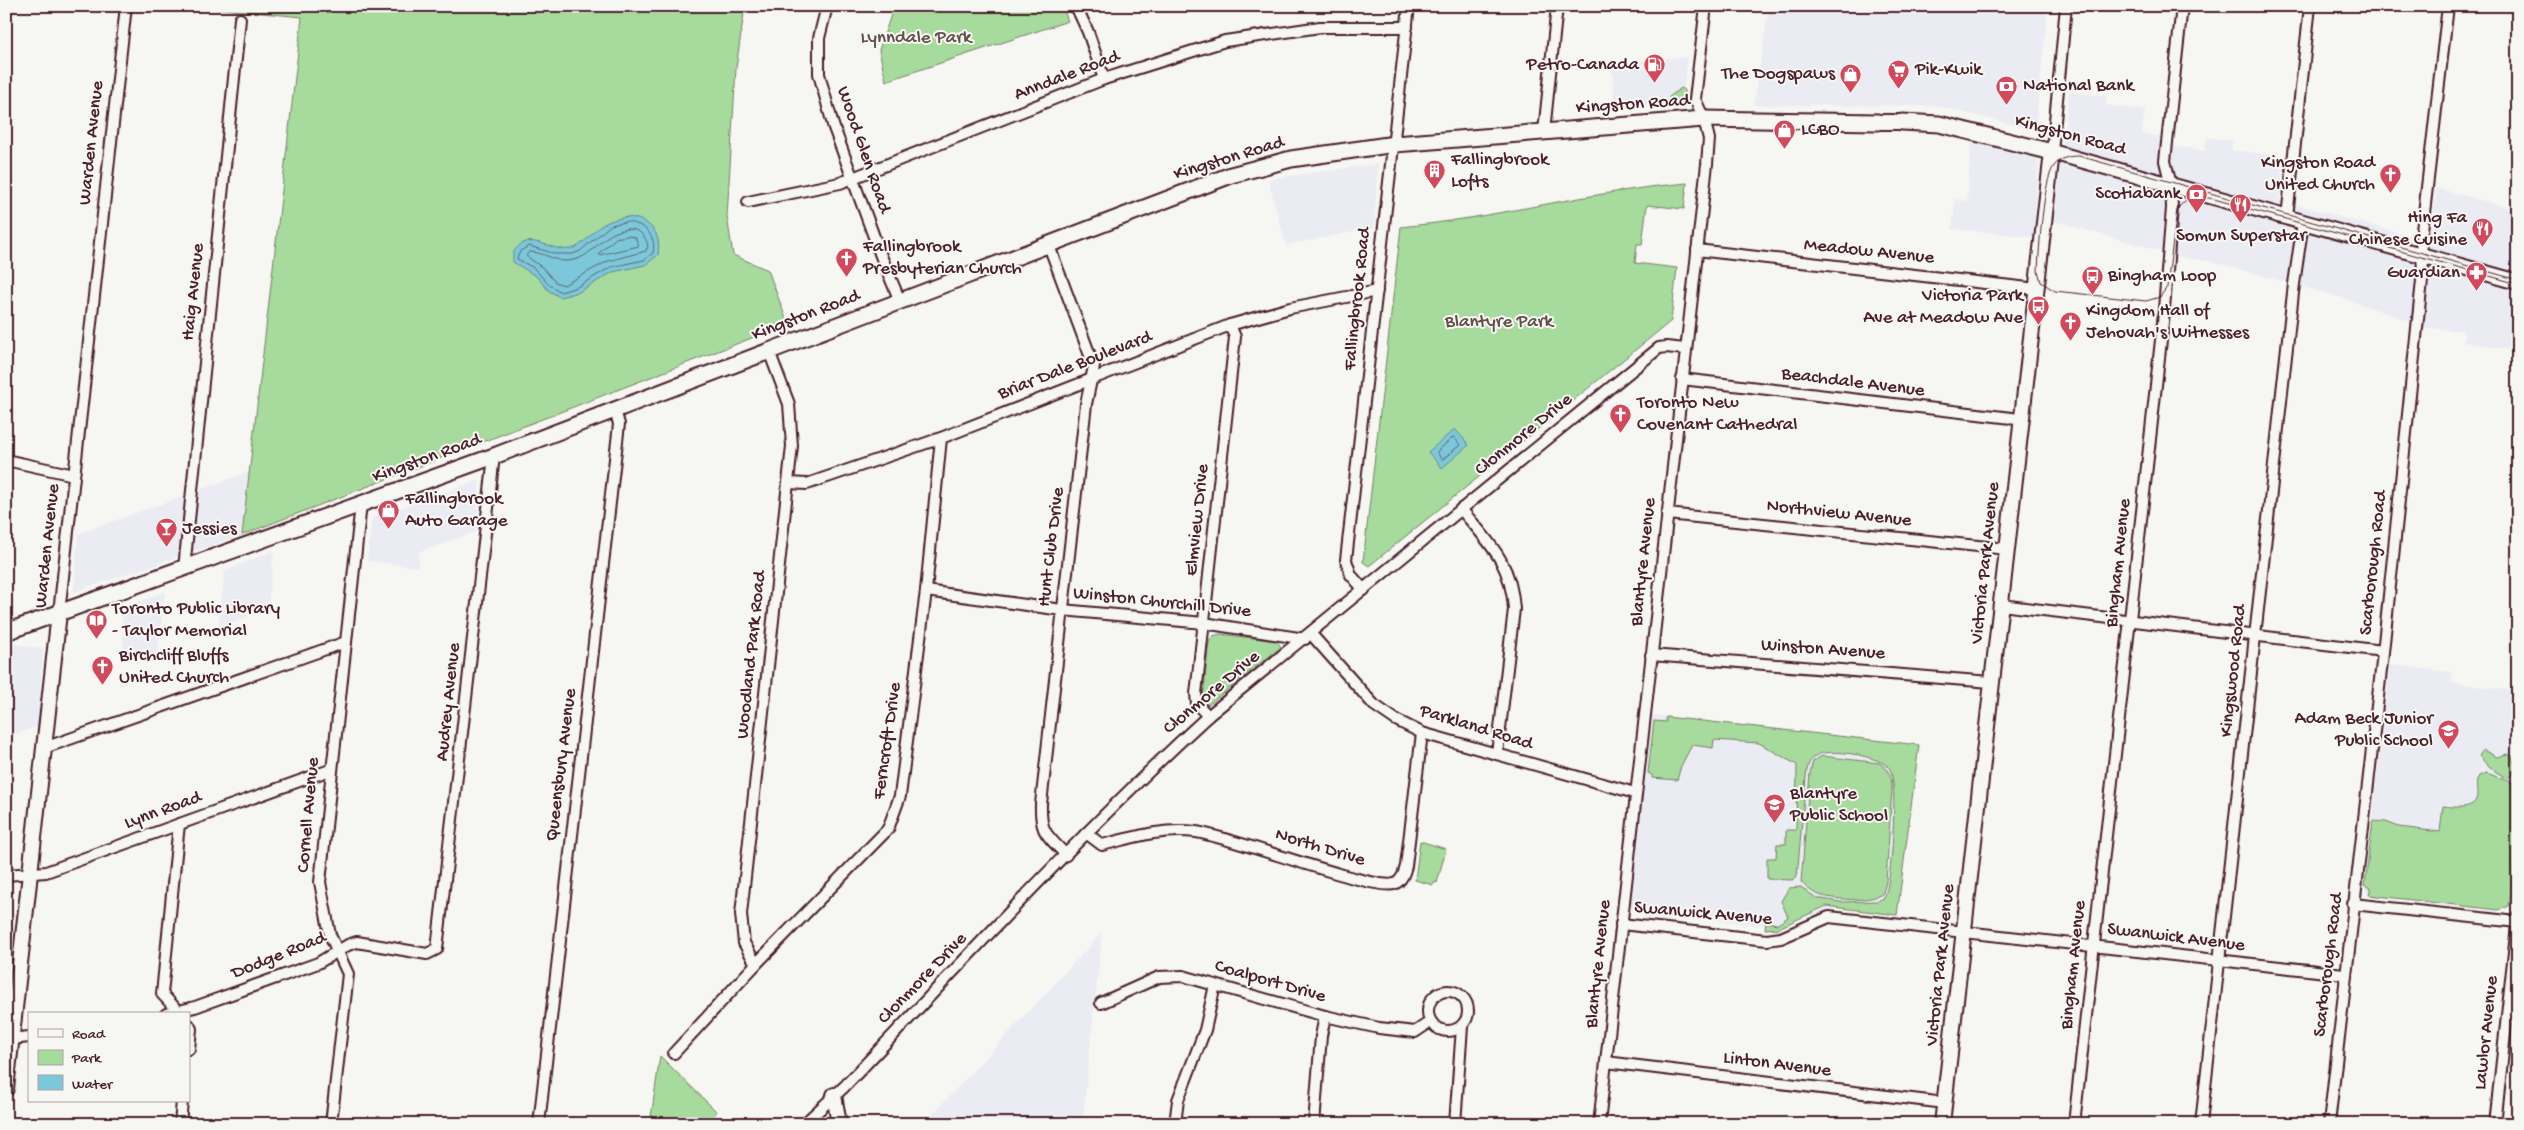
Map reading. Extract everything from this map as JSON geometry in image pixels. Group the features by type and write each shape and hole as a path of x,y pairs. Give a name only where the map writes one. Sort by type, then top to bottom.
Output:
{"main road":[{"name":"Kingston Road","path":"6,632 494,456 769,352 1048,243 1231,175 1261,166 1330,153 1395,144 1704,120 1878,122"},
{"name":"Kingston Road","path":"1902,122 1939,124 2052,152"}],"street":[{"name":"Warden Avenue","path":"6,1089 126,6"},
{"name":"Wood Glen Road","path":"827,6 819,38 819,74 833,125 900,301"},
{"path":"1076,6 1088,32 1104,78"},
{"name":"Fallingbrook Road","path":"1364,590 1350,575 1346,560 1395,144 1409,6"},
{"path":"1544,132 1557,6"},
{"name":"Blantyre Avenue","path":"1599,1124 1709,139 1704,120 1695,99 1706,6"},
{"name":"Victoria Park Avenue","path":"1942,1124 2020,420 2037,290 2066,6"},
{"name":"Bingham Avenue","path":"2074,1124 2163,322 2172,208 2171,184 2165,161 2182,6"},
{"path":"2287,217 2310,6"},
{"name":"Scarborough Road","path":"2329,1124 2344,974 2383,650 2423,271 2421,240 2448,6"},
{"name":"Haig Avenue","path":"184,569 240,19"},
{"name":"Anndale Road","path":"748,202 840,183 1104,78 1225,41 1320,27 1407,27"},
{"name":"Kingston Road","path":"1878,122 1902,122"},
{"name":"Kingston Road","path":"2052,152 2518,282"},
{"name":"Kingswood Road","path":"2201,1124 2294,284 2303,222"},
{"name":"Hunt Club Drive","path":"1048,243 1094,366 1086,404 1062,610 1041,824 1047,836 1066,855"},
{"name":"Meadow Avenue","path":"1697,250 2021,286 2037,290"},
{"name":"Briar Dale Boulevard","path":"789,483 806,484 941,438 1230,325 1290,308 1377,291"},
{"name":"Elmview Drive","path":"1208,716 1198,704 1196,697 1235,337 1230,325"},
{"name":"Clonmore Drive","path":"804,1124 844,1087 1086,833 1146,773 1208,716 1659,348 1666,346 1685,349"},
{"name":"Woodland Park Road","path":"756,964 744,943 741,914 792,446 789,404 769,352"},
{"name":"Beachdale Avenue","path":"1682,380 2020,420"},
{"name":"Queensbury Avenue","path":"539,1124 619,424 615,410"},
{"name":"Ferncroft Drive","path":"674,1053 756,964 888,829 899,804 926,591 941,438"},
{"name":"Audrey Avenue","path":"434,952 439,935 494,456"},
{"path":"6,460 74,475"},
{"name":"Cornell Avenue","path":"331,1124 348,974 329,934 320,882 330,770 361,504"},
{"path":"1461,509 1498,554 1507,569 1512,587 1514,609 1497,754"},
{"name":"Northview Avenue","path":"1667,514 2007,548"},
{"name":"Winston Churchill Drive","path":"926,591 1062,610 1204,623 1308,636"},
{"path":"2001,605 2383,650"},
{"name":"Parkland Road","path":"1308,636 1374,705 1396,720 1422,733 1635,793"},
{"path":"44,748 346,642"},
{"name":"Winston Avenue","path":"1651,655 1992,682"},
{"name":"North Drive","path":"1086,833 1102,845 1154,831 1198,832 1249,845 1361,880 1383,885 1396,883 1401,879 1406,866 1422,733"},
{"name":"Lynn Road","path":"6,875 46,872 330,770"},
{"path":"179,824 162,994 180,1012"},
{"path":"2353,904 2517,919"},
{"name":"Swanwick Avenue","path":"1621,924 1762,940 1781,938 1830,917 2344,974"},
{"name":"Lawlor Avenue","path":"2495,1124 2514,993 2517,919"},
{"name":"Dodge Road","path":"184,1012 318,963 337,954 348,945 357,942 427,954 434,952"},
{"name":"Coalport Drive","path":"1101,1003 1159,977 1183,976 1324,1016 1379,1028 1415,1032 1430,1022"},
{"path":"1175,1124 1178,1100 1205,1030 1216,985"},
{"path":"1455,1124 1462,1053 1462,1027 1468,1016 1467,1003 1463,997 1451,991 1438,993 1429,1003 1428,1016 1430,1022 1441,1031 1448,1032 1462,1027"},
{"path":"1314,1124 1324,1016"},
{"path":"12,1038 28,1037"},
{"name":"Linton Avenue","path":"1606,1062 1945,1103"},
{"path":"834,1095 840,1124"},
{"path":"180,1124 182,1102"}],"shaded area":[{"path":"1769,6 2048,6 2035,130 1937,106 1754,105"},
{"path":"1688,57 1682,102 1615,109 1612,63"},
{"path":"2069,92 2106,96 2106,105 2145,110 2142,134 2161,137 2161,144 2205,151 2207,138 2232,140 2232,150 2283,156 2279,200 2421,239 2430,241 2436,188 2518,210 2518,316 2514,350 2463,342 2464,331 2429,328 2343,298 2209,261 2185,258 2054,221"},
{"path":"1971,141 2039,159 2034,237 1952,229 1955,199 1967,201"},
{"path":"1378,164 1374,228 1286,245 1268,179"},
{"path":"249,472 242,535 74,592 78,534"},
{"path":"480,480 476,532 419,552 418,567 367,561 372,518"},
{"path":"274,550 268,609 218,628 225,571"},
{"path":"165,592 157,659 146,661 124,658 122,608"},
{"path":"14,644 43,649 38,727 6,736 6,647"},
{"name":"Adam Beck Junior Public School","path":"2390,665 2452,672 2451,683 2518,691 2518,831 2510,903 2506,909 2499,910 2375,897 2367,894 2365,885"},
{"name":"Blantyre Public School","path":"1653,715 1919,745 1898,904 1852,903 1777,925 1759,925 1630,909"},
{"path":"1102,933 1082,1124 972,1124 928,1119"}],"green space":[{"path":"192,6 745,6 736,68 727,216 733,255 768,270 788,324 242,535 302,17"},
{"name":"Lynndale Park","path":"894,6 1017,6 1034,9 1062,6 1068,21 886,81 879,50"},
{"path":"1681,88 1685,90 1683,102 1680,105 1669,106 1669,97"},
{"name":"Blantyre Park","path":"1687,183 1684,209 1647,205 1642,244 1637,244 1635,263 1677,268 1671,321 1369,566 1363,562 1401,227 1437,223 1615,192"},
{"path":"1220,634 1277,641 1281,647 1208,705 1204,702 1203,697 1209,642 1213,636"},
{"path":"1666,717 1919,745 1897,915 1826,906 1779,928 1765,929 1766,922 1778,924 1788,917 1781,901 1789,888 1801,887 1816,898 1840,902 1877,901 1884,898 1892,855 1894,812 1892,777 1890,769 1885,764 1854,754 1831,752 1815,756 1808,765 1806,774 1797,877 1792,880 1767,879 1767,858 1776,858 1777,844 1786,844 1786,830 1796,830 1797,765 1759,743 1714,740 1713,748 1692,745 1681,766 1677,780 1652,778 1652,775 1648,773 1654,721 1666,722"},
{"path":"2483,750 2497,757 2507,754 2512,756 2515,768 2511,776 2506,778 2490,768 2479,756"},
{"path":"1822,756 1879,763 1889,774 1892,788 1886,882 1883,893 1878,896 1851,900 1831,898 1815,893 1801,882 1810,773 1813,761"},
{"path":"2487,773 2518,785 2518,831 2509,906 2499,910 2369,895 2371,888 2365,885 2373,821 2386,822 2399,827 2440,832 2443,806 2463,807 2473,804 2476,800 2476,786 2479,776"},
{"path":"1420,841 1446,849 1437,883 1435,882 1433,885 1415,880"},
{"path":"660,1056 717,1112 706,1124 650,1124"}],"water":[{"path":"627,217 642,221 652,228 658,240 658,255 645,265 613,272 579,292 560,297 549,291 536,276 513,262 513,253 525,242 570,249 578,246 604,224"},
{"path":"1455,429 1469,445 1442,468 1428,452"}],"tram line":[{"path":"2518,280 2079,156 2065,158 2056,163 2050,174 2047,186 2042,216 2038,271 2041,282 2055,291 2146,301 2160,297 2167,287 2177,210 2184,202 2198,197 2214,199 2518,284"}],"place":[{"name":"Petro-Canada","path":"1655,84"},
{"name":"Pik-Kwik","path":"1899,89"},
{"name":"The Dogspaws","path":"1851,93"},
{"name":"National Bank","path":"2007,105"},
{"name":"LCBO","path":"1785,149"},
{"name":"Fallingbrook Lofts","path":"1435,190"},
{"name":"Kingston Road United Church","path":"2391,193"},
{"name":"Scotiabank","path":"2197,213"},
{"name":"Somun Superstar","path":"2241,224"},
{"name":"Hing Fa Chinese Cuisine","path":"2483,248"},
{"name":"Fallingbrook Presbyterian Church","path":"847,277"},
{"name":"Guardian","path":"2476,292"},
{"name":"Bingham Loop","path":"2092,295"},
{"name":"Victoria Park Ave at Meadow Ave","path":"2039,326"},
{"name":"Kingdom Hall of Jehovah's Witnesses","path":"2070,341"},
{"name":"Toronto New Covenant Cathedral","path":"1621,433"},
{"name":"Fallingbrook Auto Garage","path":"389,529"},
{"name":"Jessies","path":"166,548"},
{"name":"Toronto Public Library - Taylor Memorial","path":"96,639"},
{"name":"Birchcliff Bluffs United Church","path":"103,686"},
{"name":"Adam Beck Junior Public School","path":"2449,749"},
{"name":"Blantyre Public School","path":"1774,824"}]}
